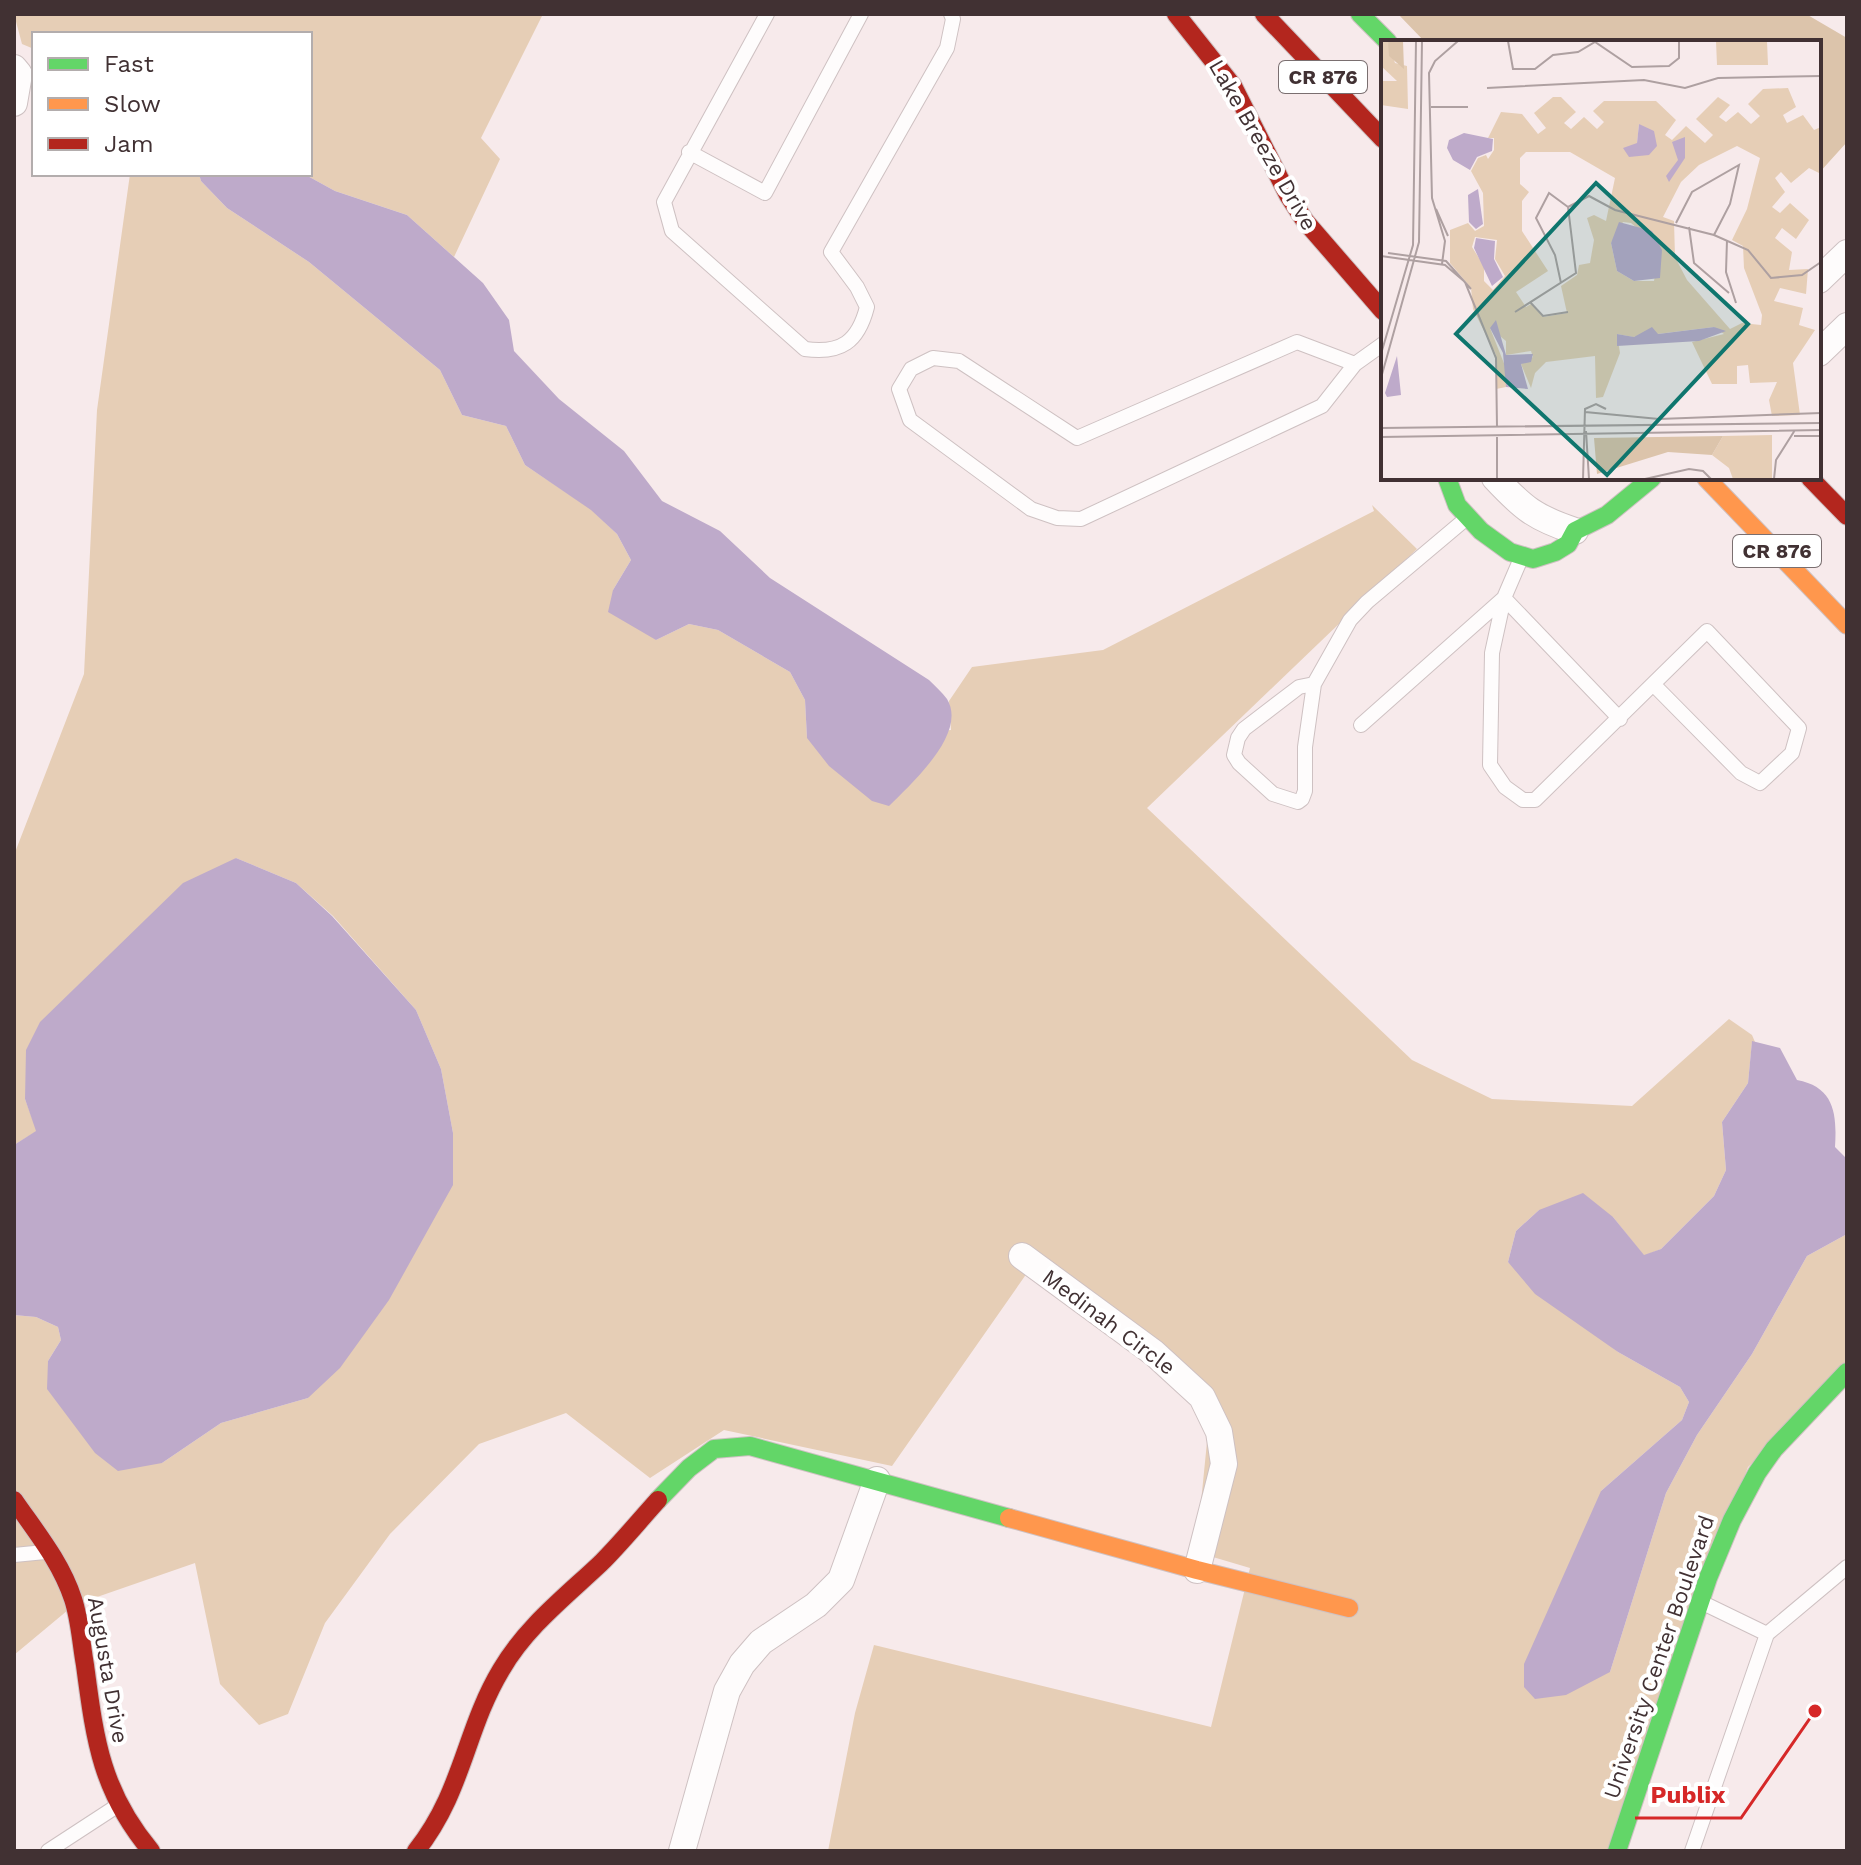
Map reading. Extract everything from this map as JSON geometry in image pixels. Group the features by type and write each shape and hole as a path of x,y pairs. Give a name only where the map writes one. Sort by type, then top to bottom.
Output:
{"street":[{"name":"Lake Breeze Drive","path":"1176,14 1233,86 1288,195 1305,221 1381,309"},
{"name":"CR 876","path":"1264,14 1381,137"},
{"name":"CR 876","path":"1360,14 1386,40"},
{"path":"14,68 19,74 14,103"},
{"path":"1821,278 1847,253"},
{"path":"1821,351 1847,326"},
{"path":"1448,480 1457,505 1490,538 1510,552 1533,559 1568,544 1575,531 1607,515 1650,480"},
{"path":"1497,480 1519,504 1541,520 1575,531"},
{"name":"CR 876","path":"1708,480 1847,625"},
{"name":"CR 876","path":"1812,480 1847,516"},
{"name":"Medinah Circle","path":"1022,1256 1154,1353 1202,1397 1219,1432 1224,1464 1197,1570"},
{"name":"University Center Boulevard","path":"1617,1851 1700,1601 1732,1520 1757,1473 1774,1449 1847,1372"},
{"path":"416,1851 434,1829 449,1801 485,1702 500,1671 519,1643 541,1617 614,1550 690,1467 717,1447 750,1446 1197,1570 1349,1608"},
{"path":"682,1851 727,1691 742,1664 761,1642 816,1605 841,1580 877,1480"},
{"name":"Augusta Drive","path":"17,1508 53,1551 64,1571 75,1602 99,1760 117,1806 132,1832 151,1851"}],"lane":[{"path":"767,14 664,202 672,231 805,349 828,352 848,342 862,327 867,307 857,287 831,252 947,48 953,19 951,14"},
{"path":"689,152 765,193 861,14"},
{"path":"1355,364 1297,342 1077,438 959,361 933,358 911,369 899,389 910,420 1031,509 1057,518 1081,519 1322,406 1355,364 1381,345"},
{"path":"1314,684 1299,687 1244,729 1234,747 1239,763 1273,794 1298,802 1305,791 1305,747 1314,684 1350,620 1468,517"},
{"path":"1522,556 1504,598 1492,653 1490,765 1505,787 1523,800 1535,800 1620,719 1653,684 1707,631 1799,728 1792,753 1760,783 1741,773 1653,684"},
{"path":"1504,598 1620,719"},
{"path":"1361,725 1504,598"},
{"path":"14,1555 53,1551"},
{"path":"1692,1851 1767,1634 1847,1567"},
{"path":"1700,1601 1767,1634"},
{"path":"48,1851 117,1806"}],"shaded area":[{"path":"14,14 543,14 481,138 500,159 454,257 407,215 335,191 308,176 312,176 312,32 32,32 32,48 22,44"},
{"path":"1398,14 1806,14 1847,38 1847,142 1821,171 1821,40 1423,40"},
{"path":"130,176 200,176 227,208 309,262 440,370 462,415 506,426 525,465 591,509 617,534 631,560 613,590 656,640 689,624 718,630 790,672 805,700 807,738 951,730 949,701 972,667 1103,650 1374,511 1372,505 1417,549 1147,808 1412,1060 1492,1099 1632,1106 1729,1019 1752,1035 1755,1042 1752,1042 1748,1083 1722,1122 1726,1170 1714,1196 1661,1249 1644,1256 1613,1217 1539,1210 1516,1231 1508,1262 1618,1352 1680,1387 1689,1402 1682,1420 1601,1491 1610,1672 1666,1493 1697,1435 1752,1354 1807,1256 1847,1234 1847,1375 1748,1467 1607,1851 828,1851 855,1713 874,1645 1211,1727 1250,1568 1196,1552 1212,1392 1041,1253 892,1466 724,1430 650,1478 566,1413 479,1444 390,1534 325,1623 288,1714 259,1725 220,1684 195,1563 74,1605 14,1655 14,1315 36,1317 58,1327 61,1340 48,1361 162,1463 221,1423 308,1398 453,1133 441,1069 416,1010 333,916 296,883 236,858 25,1099 37,1131 14,1145 14,855 84,674 97,410"},
{"path":"200,176 308,176 335,191 407,215 483,283 509,320 514,351 559,399 624,451 662,501 720,531 770,578 929,680 941,691 951,712 950,727 944,742 923,771 889,806 872,801 829,766 807,738 805,700 790,672 718,630 689,624 656,640 608,612 613,590 631,560 617,534 591,510 525,465 506,426 462,415 440,370 309,262 227,208"},
{"path":"236,858 296,883 332,916 416,1010 441,1069 453,1133 453,1185 389,1300 340,1368 308,1398 221,1423 162,1463 118,1471 95,1453 47,1389 48,1361 61,1340 58,1327 36,1317 14,1315 14,1145 36,1131 25,1099 26,1050 40,1022 183,883"},
{"path":"1752,1041 1780,1048 1797,1080 1819,1089 1831,1104 1835,1147 1847,1159 1847,1234 1807,1256 1752,1354 1697,1435 1666,1493 1610,1672 1566,1695 1535,1699 1524,1687 1524,1664 1601,1491 1682,1420 1689,1402 1680,1387 1618,1352 1535,1294 1508,1262 1516,1231 1539,1210 1583,1193 1613,1217 1644,1255 1661,1249 1714,1196 1726,1170 1722,1122 1748,1083"}],"traffic: fast":[{"path":"1360,14 1386,40"},
{"path":"1448,480 1457,505 1481,531 1510,552 1533,559 1568,544 1575,531 1607,515 1650,480"},
{"path":"1617,1851 1708,1578 1732,1520 1757,1473 1774,1449 1847,1372"},
{"path":"658,1500 689,1468 714,1449 750,1446 1009,1518"}],"traffic: slow":[{"path":"1708,480 1847,625"},
{"path":"1009,1518 1349,1608"}],"traffic: jam":[{"path":"1176,14 1233,86 1288,195 1305,221 1381,309"},
{"path":"1264,14 1381,137"},
{"path":"1812,480 1847,516"},
{"path":"14,1500 68,1585 77,1615 92,1717 103,1764 121,1807 151,1851"},
{"path":"416,1851 444,1806 479,1715 511,1654 534,1626 601,1563 658,1500"}],"place":[{"name":"Publix","path":"1815,1711"}]}
